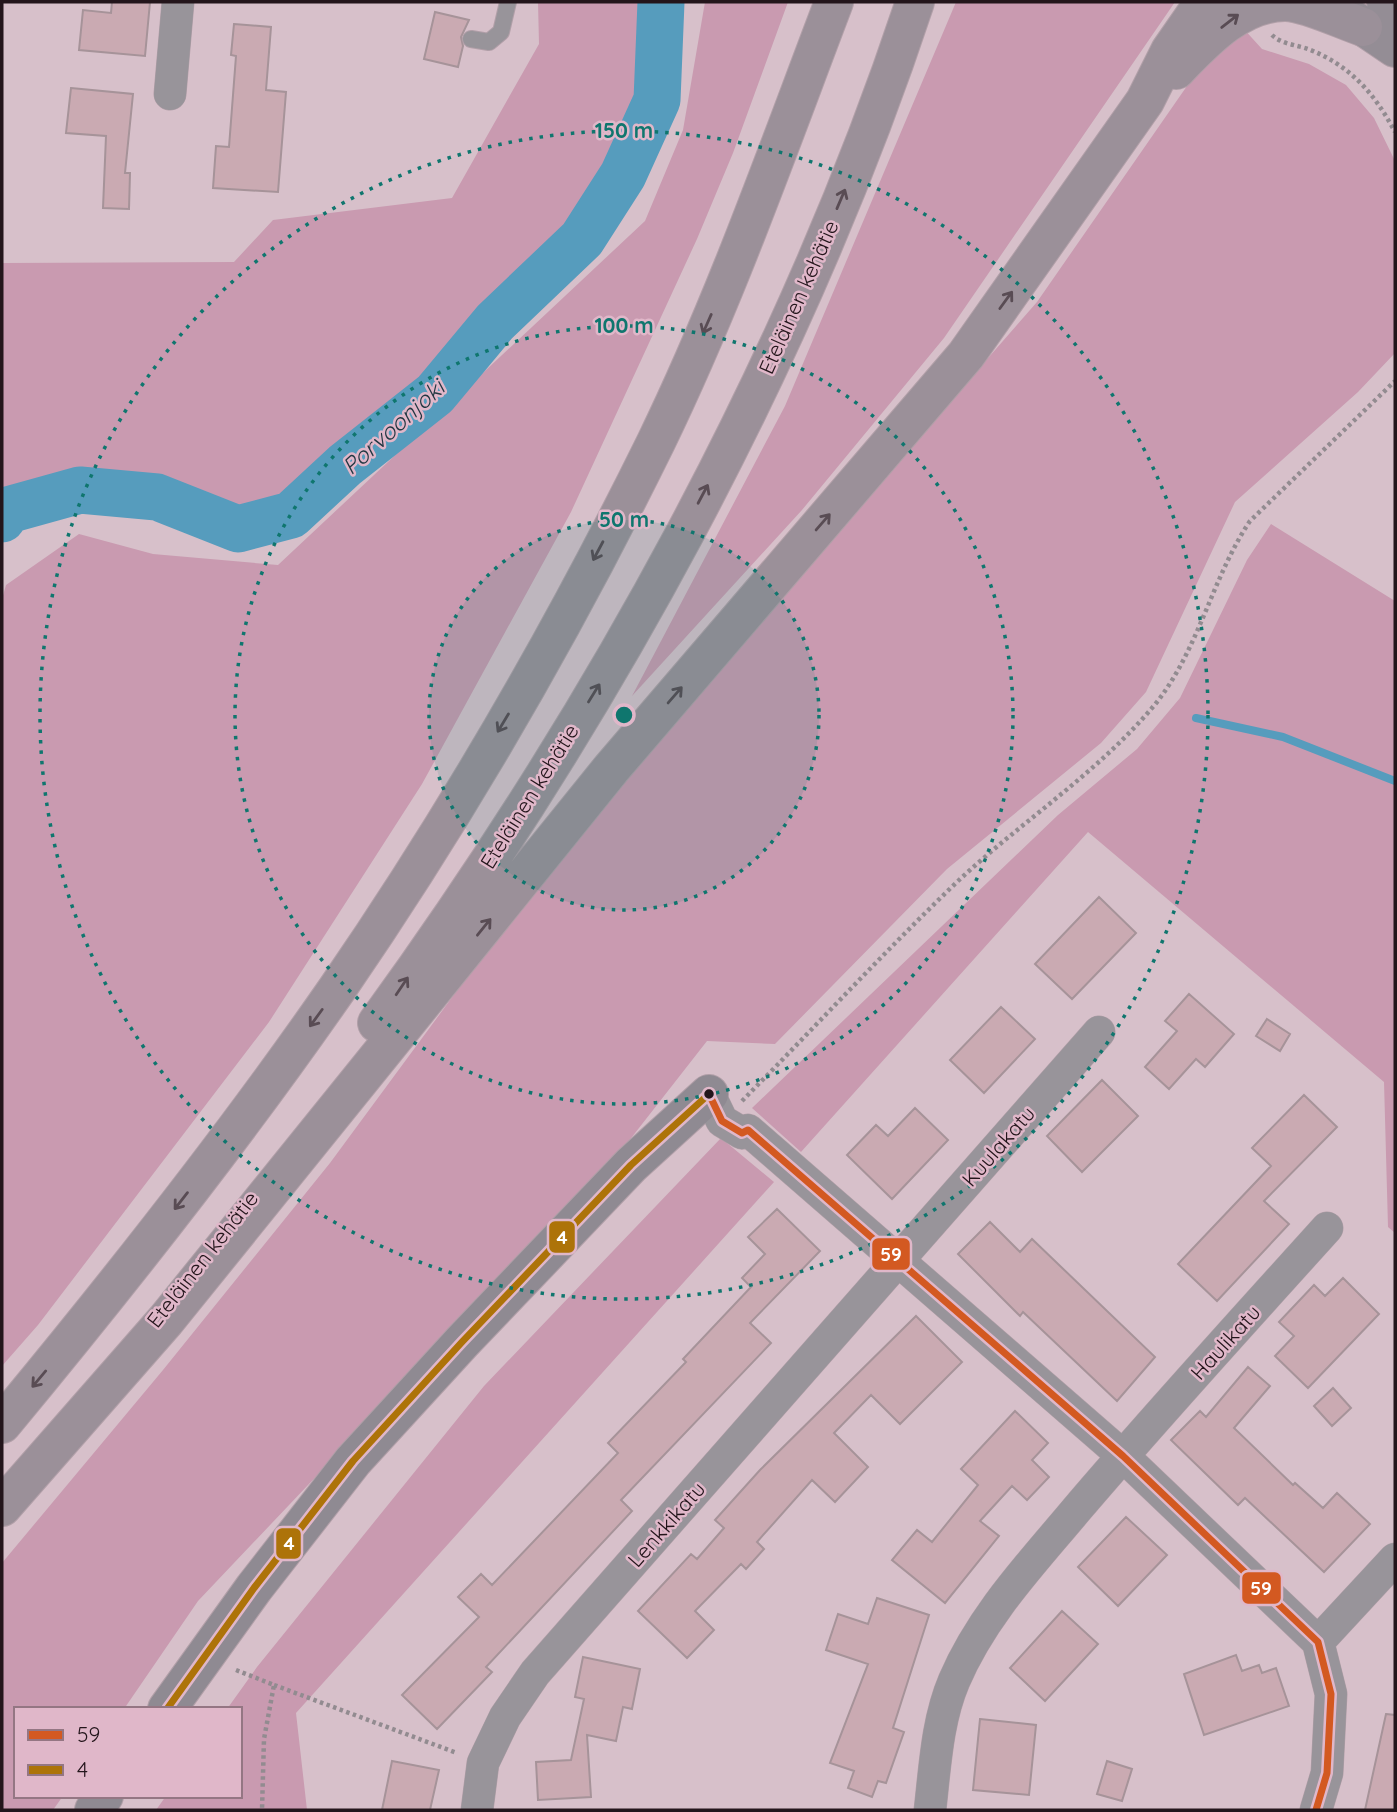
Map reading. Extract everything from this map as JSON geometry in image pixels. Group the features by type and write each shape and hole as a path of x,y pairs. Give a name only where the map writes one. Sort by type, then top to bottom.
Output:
{"highway":[{"path":"735,262 816,2"},
{"path":"2,1424 212,1161 338,988 435,838 551,643 657,440 735,262 834,2"},
{"name":"Eteläinen kehätie","path":"2,1506 218,1243 392,1002 478,875 604,678 758,388 854,168 915,2"},
{"path":"2,1506 166,1320 611,769 966,355 1144,101 1170,51 1205,2"},
{"path":"1144,101 1236,16 1255,6 1287,2 1374,15"}],"main road":[{"path":"1328,2 1374,15 1395,8"},
{"path":"1374,15 1395,48"}],"street":[{"path":"170,94 178,2"},
{"name":"Kuulakatu","path":"898,1260 1099,1032"},
{"path":"168,1707 254,1588 353,1461 462,1342 631,1166 731,1110 898,1260 1123,1455 1318,1642 1331,1694 1327,1773 1316,1810"},
{"name":"Haulikatu","path":"1123,1455 1327,1228"},
{"name":"Lenkkikatu","path":"477,1810 483,1763 505,1717 535,1673 898,1260"},
{"path":"930,1810 937,1744 953,1683 976,1635 1015,1583 1123,1455"},
{"path":"1318,1642 1395,1559"}],"lane":[{"path":"471,40 489,42 501,32 508,2"}],"path":[{"path":"1255,6 1265,28 1276,39 1331,60 1354,76 1379,101 1395,132"},
{"path":"731,1110 957,882 1107,754 1151,709 1172,682 1209,606 1233,547 1250,521 1395,381"},
{"path":"244,1659 236,1670 483,1763"},
{"path":"262,1810 264,1739 274,1685"}],"shaded area":[{"path":"538,2 644,2 637,109 601,180 566,231 484,311 426,385 284,499 235,508 161,482 84,478 6,494 2,499 2,263 234,262 273,220 452,198 539,44"},
{"path":"705,2 788,2 733,153 697,239 571,512 422,784 269,1022 38,1325 2,1366 2,599 6,585 79,534 153,554 278,565 645,221 683,130"},
{"path":"956,2 1175,2 944,338 802,510 632,696 785,406"},
{"path":"1242,27 1262,49 1309,64 1346,85 1374,118 1395,161 1395,353 1358,392 1235,502 1146,692 1101,743 947,869 775,1044 707,1041 603,1174 198,1601 125,1707 14,1707 14,1798 62,1798 53,1810 2,1810 2,1563 163,1370 330,1163 574,832 1037,302 1196,73"},
{"path":"1271,524 1395,601 1395,1233 1388,1227 1384,1082 1088,832 801,1152 752,1108 1058,815 1137,749 1180,698 1247,560"},
{"path":"721,1138 774,1182 296,1713 307,1810 156,1810 165,1798 242,1798 242,1707 228,1707 257,1667 484,1386"}],"building":[{"path":"112,2 150,2 145,56 79,50 83,10 111,13"},
{"path":"435,12 469,20 461,37 463,46 458,67 424,59"},
{"path":"234,24 271,27 266,90 286,92 278,192 213,188 216,146 229,147 236,56 231,55"},
{"path":"71,88 133,94 125,173 130,173 129,209 103,208 106,136 66,133"},
{"path":"1099,897 1136,933 1072,999 1035,964"},
{"path":"1189,994 1234,1034 1205,1067 1196,1059 1169,1089 1145,1067 1177,1031 1165,1021"},
{"path":"1001,1007 1035,1039 984,1093 950,1060"},
{"path":"1267,1019 1290,1034 1280,1051 1256,1036"},
{"path":"1102,1080 1138,1116 1082,1172 1047,1136"},
{"path":"1304,1095 1337,1127 1264,1201 1289,1224 1217,1301 1178,1264 1271,1166 1252,1148"},
{"path":"915,1108 948,1140 892,1199 847,1155 876,1125 888,1136"},
{"path":"777,1209 820,1251 750,1323 771,1343 621,1500 632,1511 486,1667 492,1672 437,1729 402,1695 479,1617 458,1597 481,1574 492,1585 618,1453 608,1443 686,1362 683,1359 751,1287 742,1278 765,1254 748,1237"},
{"path":"990,1222 1020,1252 1032,1239 1155,1357 1117,1401 1023,1312 1020,1316 958,1254"},
{"path":"1343,1278 1379,1314 1308,1388 1275,1356 1294,1336 1279,1322 1314,1285 1325,1296"},
{"path":"916,1316 962,1362 900,1424 871,1395 834,1433 868,1467 835,1502 812,1480 757,1542 764,1549 746,1569 741,1564 695,1611 714,1630 687,1658 638,1611 691,1554 697,1559 724,1528 715,1520 760,1470"},
{"path":"1248,1367 1270,1386 1234,1428 1293,1485 1295,1483 1323,1508 1337,1493 1370,1524 1324,1572 1245,1498 1238,1505 1171,1440 1200,1411 1206,1417"},
{"path":"1333,1388 1351,1408 1332,1426 1314,1406"},
{"path":"1015,1411 1048,1443 1032,1460 1049,1477 1027,1500 1012,1486 980,1521 999,1536 945,1603 892,1560 917,1530 932,1542 978,1485 961,1469"},
{"path":"1126,1517 1167,1555 1118,1606 1078,1567"},
{"path":"877,1598 929,1615 893,1728 904,1732 886,1783 878,1781 872,1797 848,1788 854,1771 830,1763 868,1664 826,1650 838,1614 868,1624"},
{"path":"1062,1611 1098,1644 1045,1701 1010,1668"},
{"path":"1236,1655 1242,1671 1259,1665 1262,1673 1276,1668 1289,1706 1204,1735 1184,1674"},
{"path":"583,1657 640,1669 632,1709 623,1707 616,1741 587,1735 591,1797 538,1800 536,1762 571,1760 584,1699 575,1697"},
{"path":"1386,1714 1395,1715 1395,1810 1365,1810"},
{"path":"980,1719 1036,1725 1029,1795 973,1790"},
{"path":"392,1761 439,1770 430,1810 382,1810"},
{"path":"1107,1761 1132,1769 1122,1801 1097,1794"}],"waterway":[{"name":"Porvoonjoki","path":"2,519 8,510 80,490 157,497 238,529 291,515 345,465 435,394 495,322 582,239 623,175 657,100 661,2"},
{"path":"1196,718 1283,737 1395,781"}],"transit line":[{"name":"59","path":"709,1094 722,1121 742,1133 748,1130 1123,1456 1318,1642 1331,1694 1327,1773 1316,1810"},
{"name":"4","path":"168,1707 254,1588 353,1461 631,1165 709,1094"}]}
